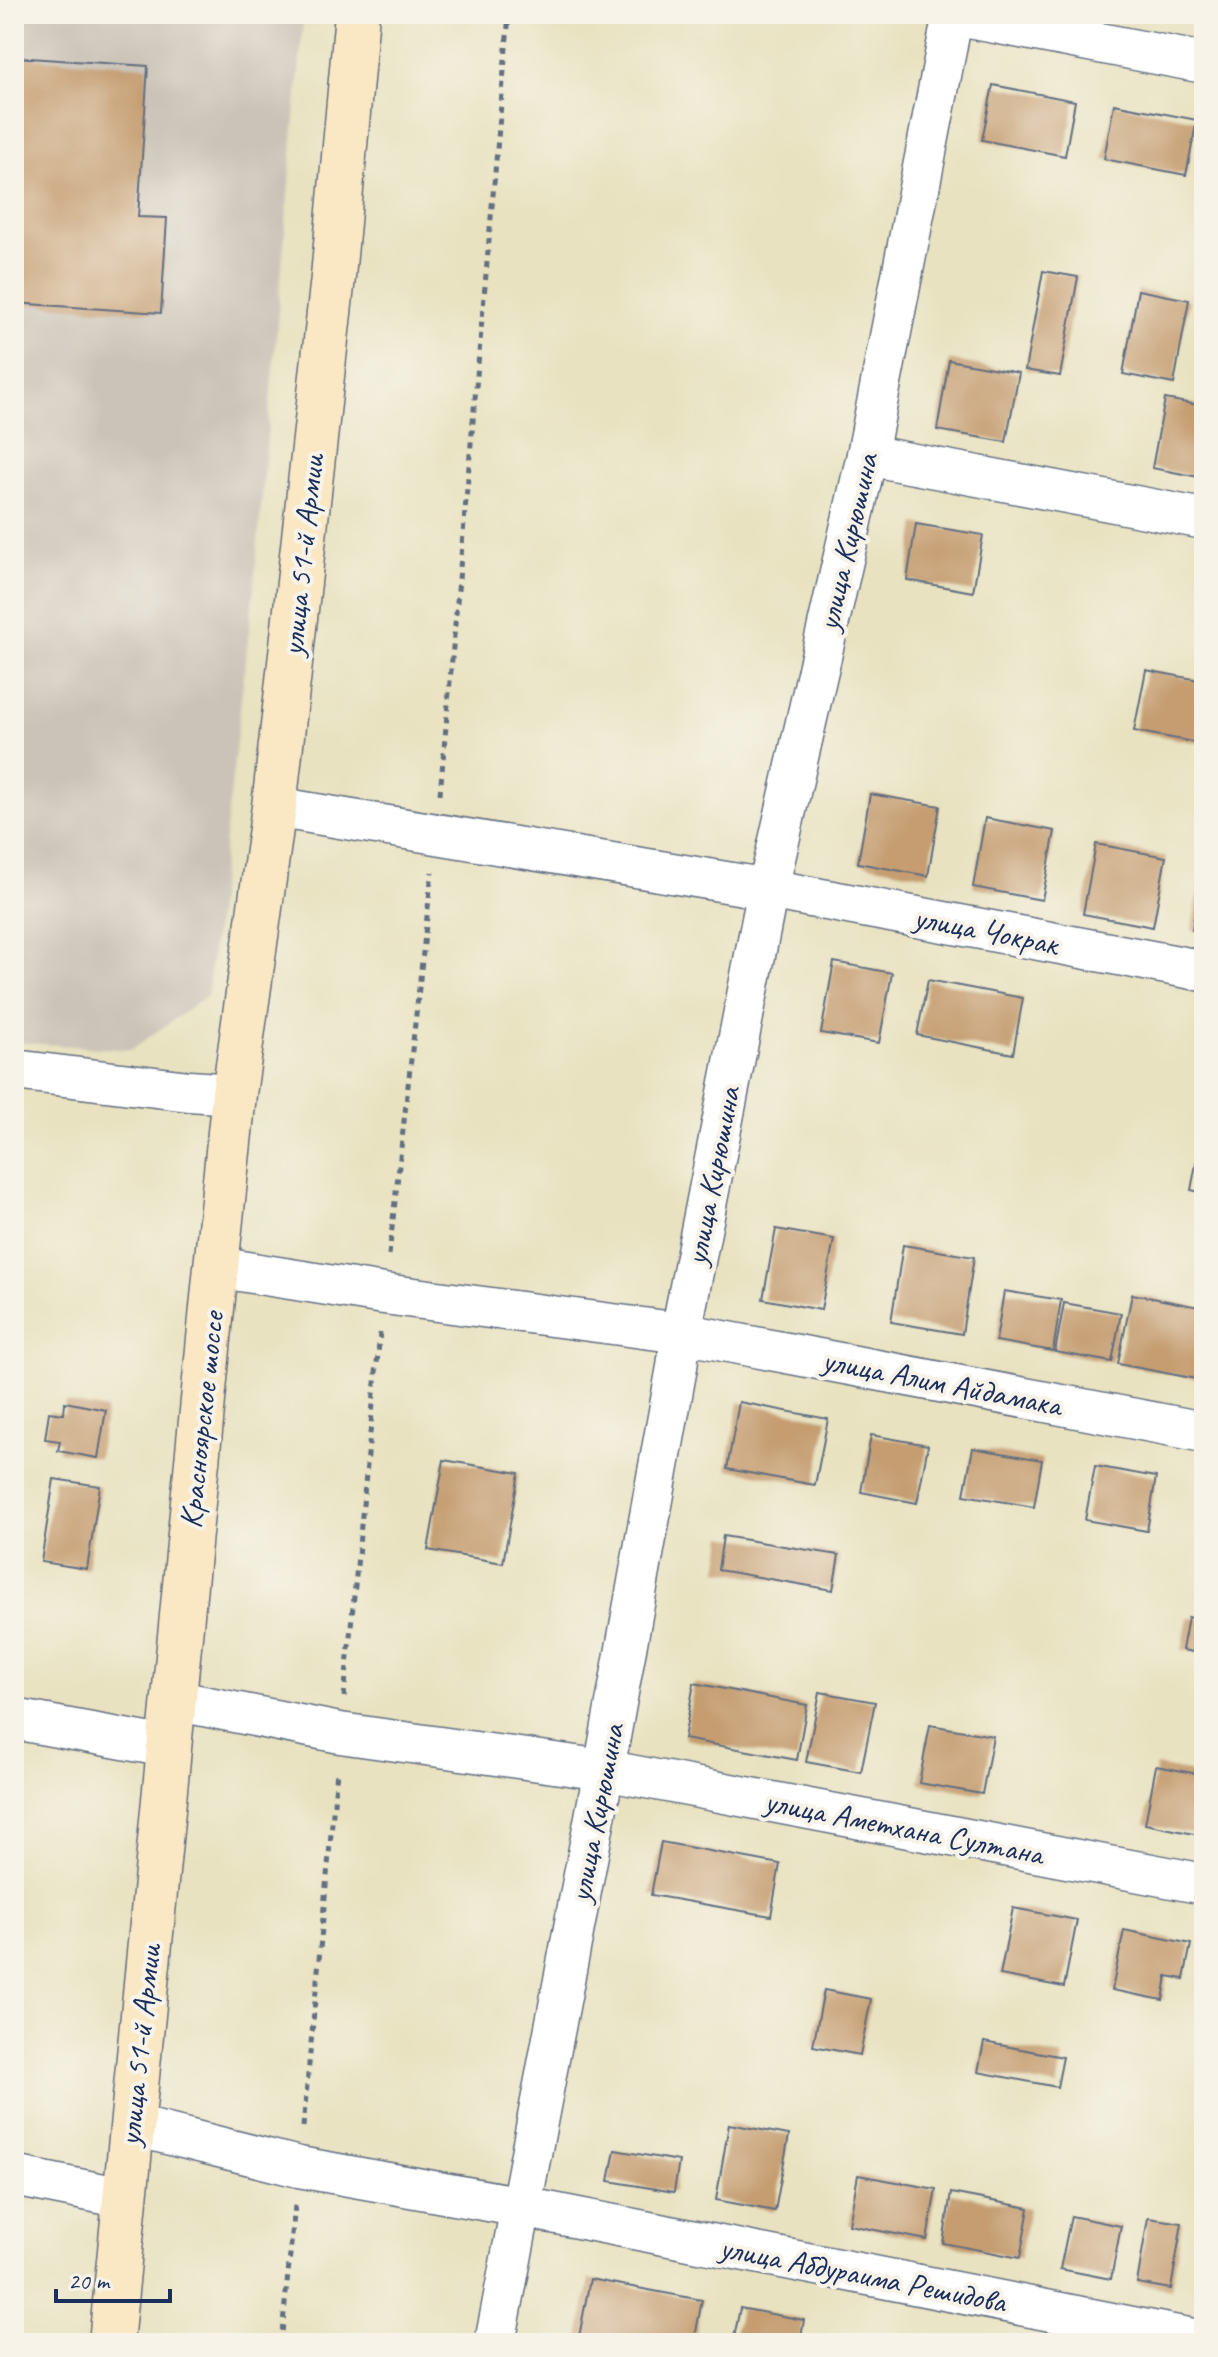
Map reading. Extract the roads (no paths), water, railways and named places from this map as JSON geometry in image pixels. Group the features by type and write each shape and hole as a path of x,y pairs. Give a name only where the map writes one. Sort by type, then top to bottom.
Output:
{"main road":[{"name":"улица 51-й Армии","path":"234,1094 274,807 331,292 357,14"},
{"name":"Красноярское шоссе","path":"168,1747 234,1094"},
{"name":"улица 51-й Армии","path":"111,2343 168,1747"}],"street":[{"path":"951,14 1204,63"},
{"name":"улица Кирюшина","path":"495,2343 604,1770 681,1333 768,889 867,455 951,14"},
{"path":"867,455 1204,519"},
{"name":"улица Чокрак","path":"274,807 768,889 1204,971"},
{"path":"14,1070 234,1094"},
{"name":"улица Алим Айдамака","path":"216,1267 384,1294 681,1333 1204,1432"},
{"name":"улица Аметхана Султана","path":"173,1700 340,1733 604,1770 1204,1884"},
{"path":"14,1719 168,1747"},
{"name":"улица Абдураима Решидова","path":"131,2125 299,2167 522,2207 1204,2341"},
{"path":"14,2176 124,2198"}]}
